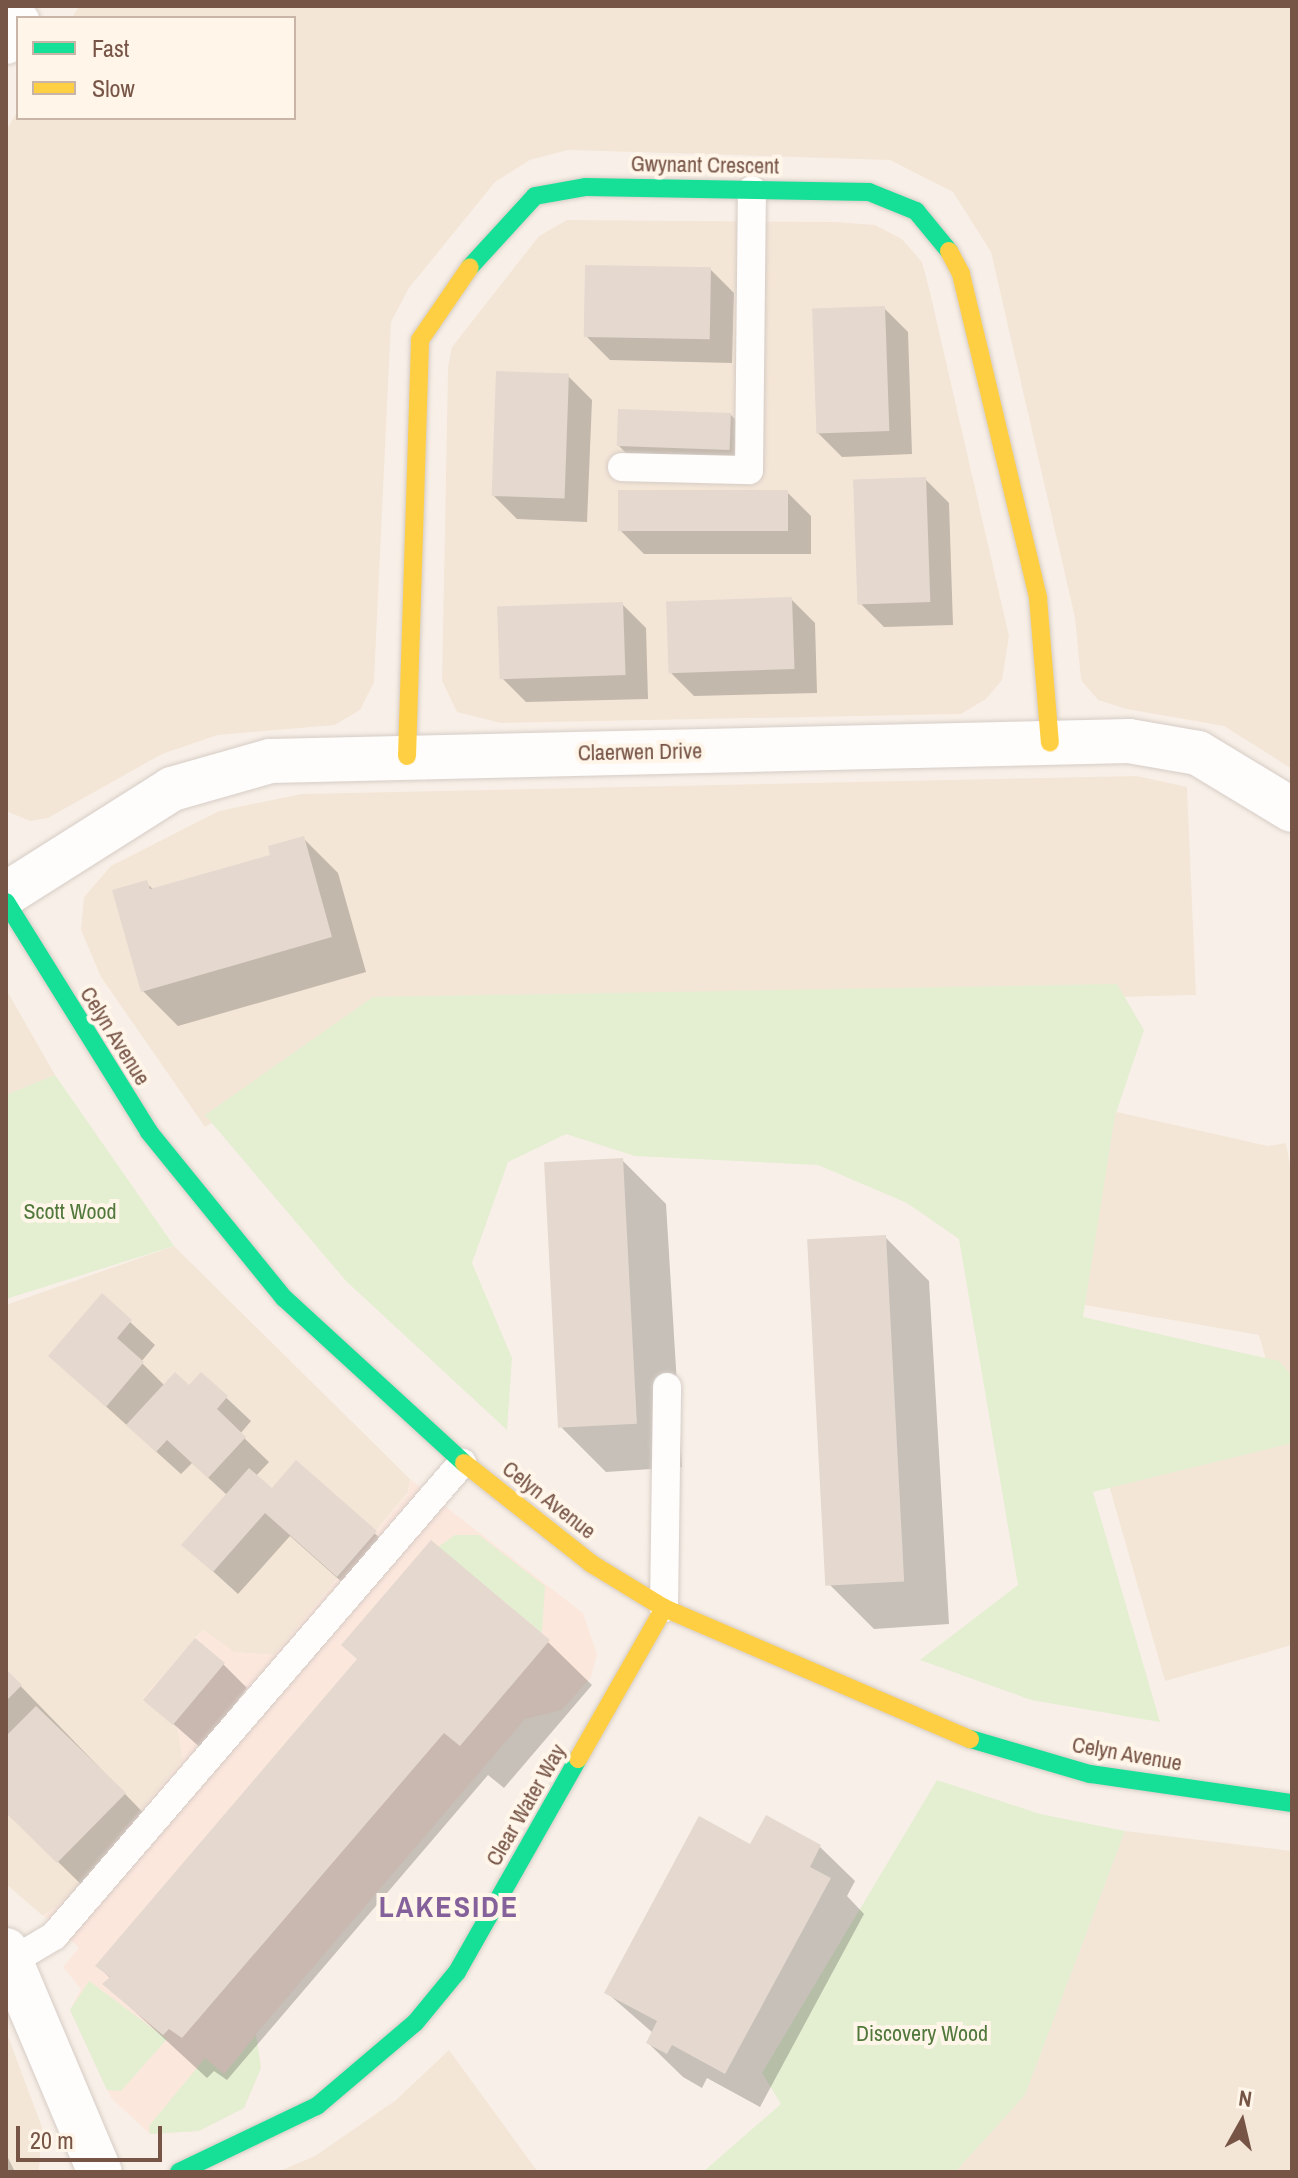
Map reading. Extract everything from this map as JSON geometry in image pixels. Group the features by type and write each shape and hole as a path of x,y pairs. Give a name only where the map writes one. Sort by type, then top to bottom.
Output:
{"street":[{"name":"Gwynant Crescent","path":"407,756 416,366 429,317 535,196 586,187 869,192 916,211 954,255 1038,598 1050,743"},
{"name":"Claerwen Drive","path":"6,894 128,812 221,770 407,756 1129,741 1198,753 1292,810"},
{"name":"Celyn Avenue","path":"6,902 181,1177 333,1347 462,1463 592,1564 664,1608 998,1750 1090,1774 1292,1803"},
{"name":"Clear Water Way","path":"179,2172 317,2106 415,2023 457,1972 664,1608"},
{"path":"9,1955 100,2172"}],"lane":[{"path":"622,467 749,470 752,190"},
{"path":"664,1608 667,1387"},
{"path":"9,1955 54,1936 462,1463"}],"shaded area":[{"path":"79,6 1292,6 1292,769 1224,726 1126,709 1098,700 1081,680 1075,618 991,252 953,192 890,160 568,150 530,160 495,182 409,288 391,322 374,682 360,710 335,725 218,735 162,754 48,818 30,821 6,811 6,131 16,114 16,120 296,120 296,16 73,16"},
{"path":"567,220 836,222 875,225 902,239 922,262 1009,636 1002,680 986,699 961,714 501,723 457,712 442,681 448,367 452,347 539,236"},
{"path":"1137,776 1187,787 1196,995 381,1015 205,1127 101,977 81,930 84,897 111,866 219,811 301,794"},
{"path":"6,989 55,1075 6,1095"},
{"path":"1108,1110 1268,1146 1286,1143 1292,1176 1292,1645 1165,1681 1098,1447 1280,1410 1259,1335 1073,1303"},
{"path":"174,1246 410,1479 408,1492 274,1655 234,1652 203,1630 195,1638 143,1699 177,1726 183,1759 70,1896 43,1916 6,1884 6,1305"},
{"path":"410,1479 583,1613 597,1654 591,1677 562,1710 525,1719 256,2034 261,2068 244,2108 199,2131 150,2134 111,2098 70,2010 81,1989 63,1967 79,1948 44,1916 70,1896 183,1759 177,1726 142,1699 203,1630 234,1652 274,1655 408,1493"},
{"path":"1125,1831 1292,1851 1292,2172 955,2172 1025,2095"},
{"path":"6,2031 42,2127 39,2172 6,2172"},
{"path":"449,2050 538,2172 277,2172 315,2156 396,2100"}],"green space":[{"path":"1117,984 1144,1030 1115,1116 1083,1317 1279,1361 1292,1376 1292,1443 1093,1492 1160,1722 1031,1700 920,1660 1018,1585 959,1239 907,1203 818,1165 635,1156 566,1134 508,1162 472,1263 512,1358 507,1430 346,1281 205,1115 373,997"},
{"name":"Scott Wood","path":"55,1075 174,1246 6,1299 6,1095"},
{"path":"455,1535 479,1535 545,1586 542,1633 438,1547"},
{"name":"Discovery Wood","path":"937,1780 1040,1814 1125,1831 1025,2095 955,2172 703,2172 781,2104 762,2073"},
{"path":"89,1981 167,2039 121,2091 107,2090 70,2010"},
{"path":"256,2035 261,2068 244,2108 199,2131 150,2134 149,2126 205,2058 224,2074"}],"building":[{"path":"585,265 711,267 710,339 584,337"},
{"path":"885,306 889,431 816,433 812,309"},
{"path":"496,371 569,374 565,498 492,496"},
{"path":"618,409 731,413 730,450 617,446"},
{"path":"926,477 930,602 857,604 853,480"},
{"path":"618,490 788,490 788,531 618,531"},
{"path":"792,597 795,669 669,673 666,601"},
{"path":"623,602 626,675 500,679 497,606"},
{"path":"304,836 332,937 141,992 112,890 147,880 150,889 270,855 268,846"},
{"path":"623,1158 637,1424 558,1428 544,1162"},
{"path":"886,1235 904,1582 825,1586 807,1239"},
{"path":"102,1293 132,1320 117,1338 144,1362 106,1407 48,1356"},
{"path":"175,1372 189,1385 201,1372 228,1396 217,1409 246,1437 208,1478 167,1440 156,1452 126,1425"},
{"path":"296,1460 377,1531 337,1577 265,1513 213,1572 181,1545 249,1468 272,1488"},
{"path":"431,1540 550,1640 460,1746 444,1733 182,2038 169,2029 163,2035 102,1984 110,1977 95,1966 357,1659 341,1645"},
{"path":"195,1638 225,1663 173,1725 143,1700"},
{"path":"6,1669 22,1685 6,1701"},
{"path":"36,1706 126,1793 57,1863 6,1813 6,1736"},
{"path":"766,1815 821,1845 810,1867 831,1878 725,2074 672,2045 667,2054 646,2043 657,2021 604,1993 699,1816 750,1844"}],"traffic: fast":[{"path":"470,267 535,196 586,187 869,192 916,211 949,251"},
{"path":"6,902 149,1132 284,1298 464,1463"},
{"path":"970,1739 1090,1774 1292,1803"},
{"path":"179,2172 317,2106 415,2023 457,1972 578,1759"}],"traffic: slow":[{"path":"949,251 961,274 1038,598 1050,743"},
{"path":"407,756 420,340 470,267"},
{"path":"464,1463 592,1564 664,1608 970,1739"},
{"path":"578,1759 664,1608"}],"district":[{"name":"LAKESIDE","path":"449,1906"}]}
